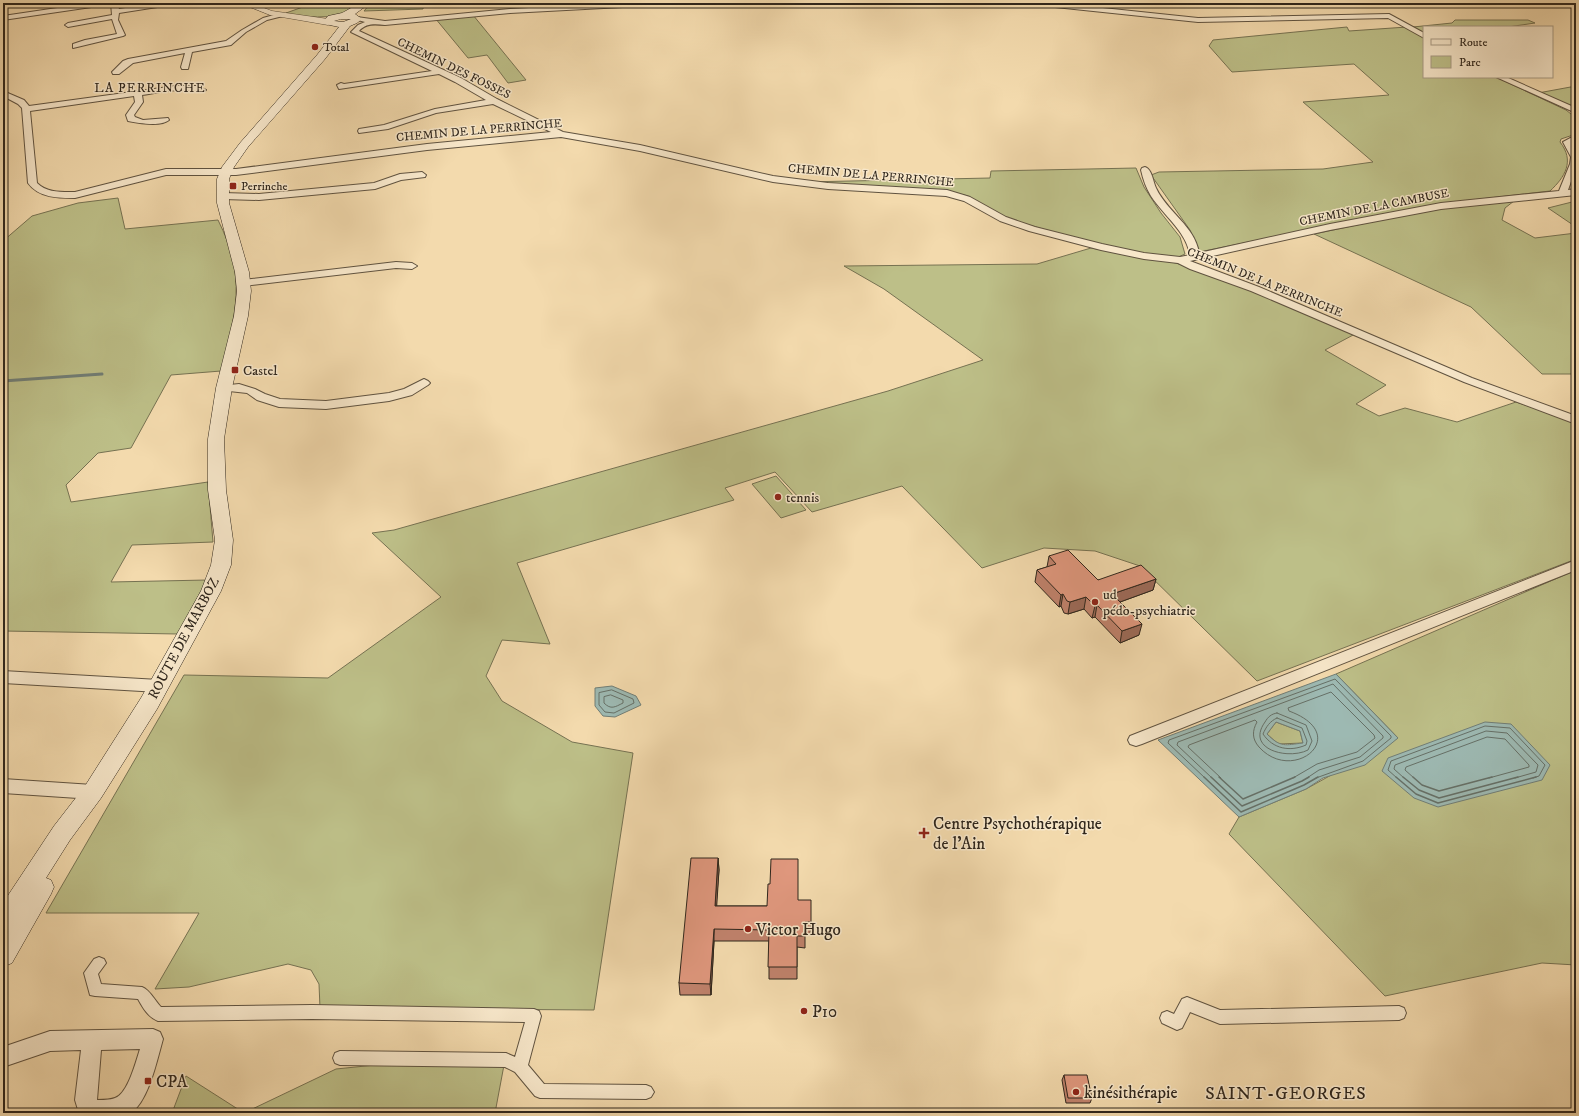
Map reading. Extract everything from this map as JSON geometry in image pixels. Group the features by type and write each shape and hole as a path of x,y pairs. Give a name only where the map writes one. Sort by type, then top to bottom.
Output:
{"main road":[{"name":"ROUTE DE MARBOZ","path":"3,925 62,833 93,792 159,686 211,591 220,565 224,540 216,462 216,439 224,388 241,316 244,291 242,272 223,196 223,179 225,172 244,145 321,57 347,22 366,3"},
{"name":"ROUTE DE MARBOZ","path":"3,955 75,828 93,792"}],"street":[{"path":"3,18 105,3"},
{"path":"76,46 85,42 121,35 115,14 114,3"},
{"path":"68,25 170,3"},
{"path":"244,3 270,13 285,16 347,22 391,22 510,11 660,3"},
{"path":"1036,3 1198,20 1389,16 1423,35"},
{"path":"116,72 127,62 230,42 241,33 265,19 285,16"},
{"name":"CHEMIN DES FOSSES","path":"347,22 360,26 355,32 458,80 494,101 561,134"},
{"path":"185,67 189,50"},
{"path":"341,85 342,87 439,72"},
{"path":"1502,78 1576,111"},
{"path":"3,93 21,102 26,109 183,88 196,88 202,90"},
{"path":"138,94 139,102 130,115 131,119 143,122 165,120"},
{"path":"362,132 385,127 435,111 494,101"},
{"name":"CHEMIN DE LA PERRINCHE","path":"26,109 28,147 33,183 36,188 47,193 69,196 85,194 166,172 250,171 434,146 561,134 640,148 773,179 828,186 922,190 955,194 974,202 1003,219 1032,229 1101,247 1144,256 1180,260 1194,267 1255,289 1468,380 1576,420"},
{"path":"1562,194 1575,158 1567,142 1576,138"},
{"path":"1145,170 1152,189 1163,207 1190,240 1195,251 1195,257"},
{"path":"223,196 259,197 375,186 400,177 422,175"},
{"name":"CHEMIN DE LA CAMBUSE","path":"1180,260 1330,227 1441,206 1576,192"},
{"path":"243,283 396,265 412,266"},
{"path":"224,388 239,388 252,391 261,397 279,403 326,405 389,397 408,392 424,383"},
{"path":"1136,740 1576,565"},
{"path":"3,677 159,686"},
{"path":"3,786 93,792"},
{"path":"99,962 91,973 95,990 142,993 149,1005 158,1014 312,1012 534,1016 520,1067"},
{"path":"1167,1018 1177,1023 1187,1004 1220,1018 1399,1012"},
{"path":"3,1057 50,1041 92,1040"},
{"path":"340,1058 506,1060 520,1067 540,1091 646,1092"}],"green space":[{"path":"314,3 361,3 348,12 334,16 309,17 286,13"},
{"path":"371,3 424,3 423,9 364,11"},
{"path":"473,15 526,80 508,83 487,55 468,58 435,18"},
{"path":"1455,20 1528,20 1535,23 1515,26 1423,26 1423,32 1413,27 1452,23"},
{"path":"1347,27 1349,31 1407,27 1423,37 1423,78 1498,78 1566,110 1576,118 1576,134 1561,139 1560,142 1567,156 1564,174 1550,191 1437,204 1199,252 1190,230 1151,175 1159,172 1323,169 1373,162 1303,102 1389,95 1354,64 1232,72 1209,46 1213,40"},
{"path":"1576,86 1576,110 1538,93"},
{"path":"1136,168 1144,187 1161,213 1180,237 1185,254 1176,258 1148,255 1084,241 1005,218 968,196 948,191 804,182 990,178 991,171"},
{"path":"118,198 125,229 218,220 233,260 236,278 236,295 231,331 221,371 171,375 131,448 98,453 66,485 71,502 208,482 213,542 132,545 111,582 207,580 178,634 3,631 3,241 32,216 78,203"},
{"path":"1514,201 1505,208 1502,220 1535,238 1576,233 1576,374 1542,374 1471,307 1314,234 1447,206"},
{"path":"1576,201 1576,227 1548,208"},
{"path":"1091,248 1176,263 1245,287 1355,334 1325,350 1386,385 1356,404 1379,416 1405,408 1457,422 1516,402 1576,422 1576,559 1257,681 1140,566 1095,551 1044,548 982,568 902,486 812,512 775,472 725,488 734,500 517,563 550,644 502,640 486,676 502,701 572,742 633,753 594,1010 320,1008 319,984 311,970 288,964 189,987 155,989 199,913 46,913 184,675 328,678 441,597 372,533 394,530 888,391 983,360 884,289 844,266 1037,264"},
{"name":"tennis","path":"776,476 806,510 781,518 752,484"},
{"path":"1576,570 1576,965 1542,963 1385,996 1229,834 1239,817 1306,789 1398,738 1336,674"},
{"path":"1276,722 1300,731 1303,743 1278,744 1267,734"},
{"path":"395,1063 504,1065 495,1113 244,1113 336,1069"},
{"path":"186,1076 244,1113 172,1113"}],"water":[{"path":"1336,674 1398,738 1365,765 1323,778 1306,789 1239,817 1158,740","holes":["1276,722 1300,731 1303,743 1280,744 1267,734"]},
{"path":"612,686 636,696 641,705 615,717 603,716 595,706 595,688"},
{"path":"1485,722 1511,724 1550,765 1542,780 1438,807 1414,798 1382,771 1388,758"}],"building":[{"path":"1068,550 1098,580 1141,565 1156,579 1112,594 1142,624 1122,631 1097,605 1095,606 1086,597 1070,602 1067,601 1063,594 1061,595 1037,570 1056,564 1049,556"},
{"name":"Victor Hugo","path":"691,858 718,858 715,906 767,906 771,859 798,859 798,900 811,900 811,922 805,922 805,936 797,936 797,967 768,967 769,930 714,929 710,984 679,983"},
{"name":"kinésithérapie","path":"1064,1075 1087,1075 1092,1098 1068,1098"}],"waterway":[{"path":"3,381 102,374"}],"place":[{"name":"Total","path":"315,47"},
{"name":"Perrinche","path":"233,186"},
{"name":"Castel","path":"235,370"},
{"name":"tennis","path":"778,497"},
{"name":"ud pédo-psychiatrie","path":"1095,602"},
{"name":"Centre Psychothérapique de l'Ain","path":"924,833"},
{"name":"Victor Hugo","path":"748,929"},
{"name":"P10","path":"804,1011"},
{"name":"CPA","path":"148,1081"},
{"name":"kinésithérapie","path":"1076,1092"}],"district":[{"name":"LA PERRINCHE","path":"150,87"},
{"name":"SAINT-GEORGES","path":"1286,1093"}]}
